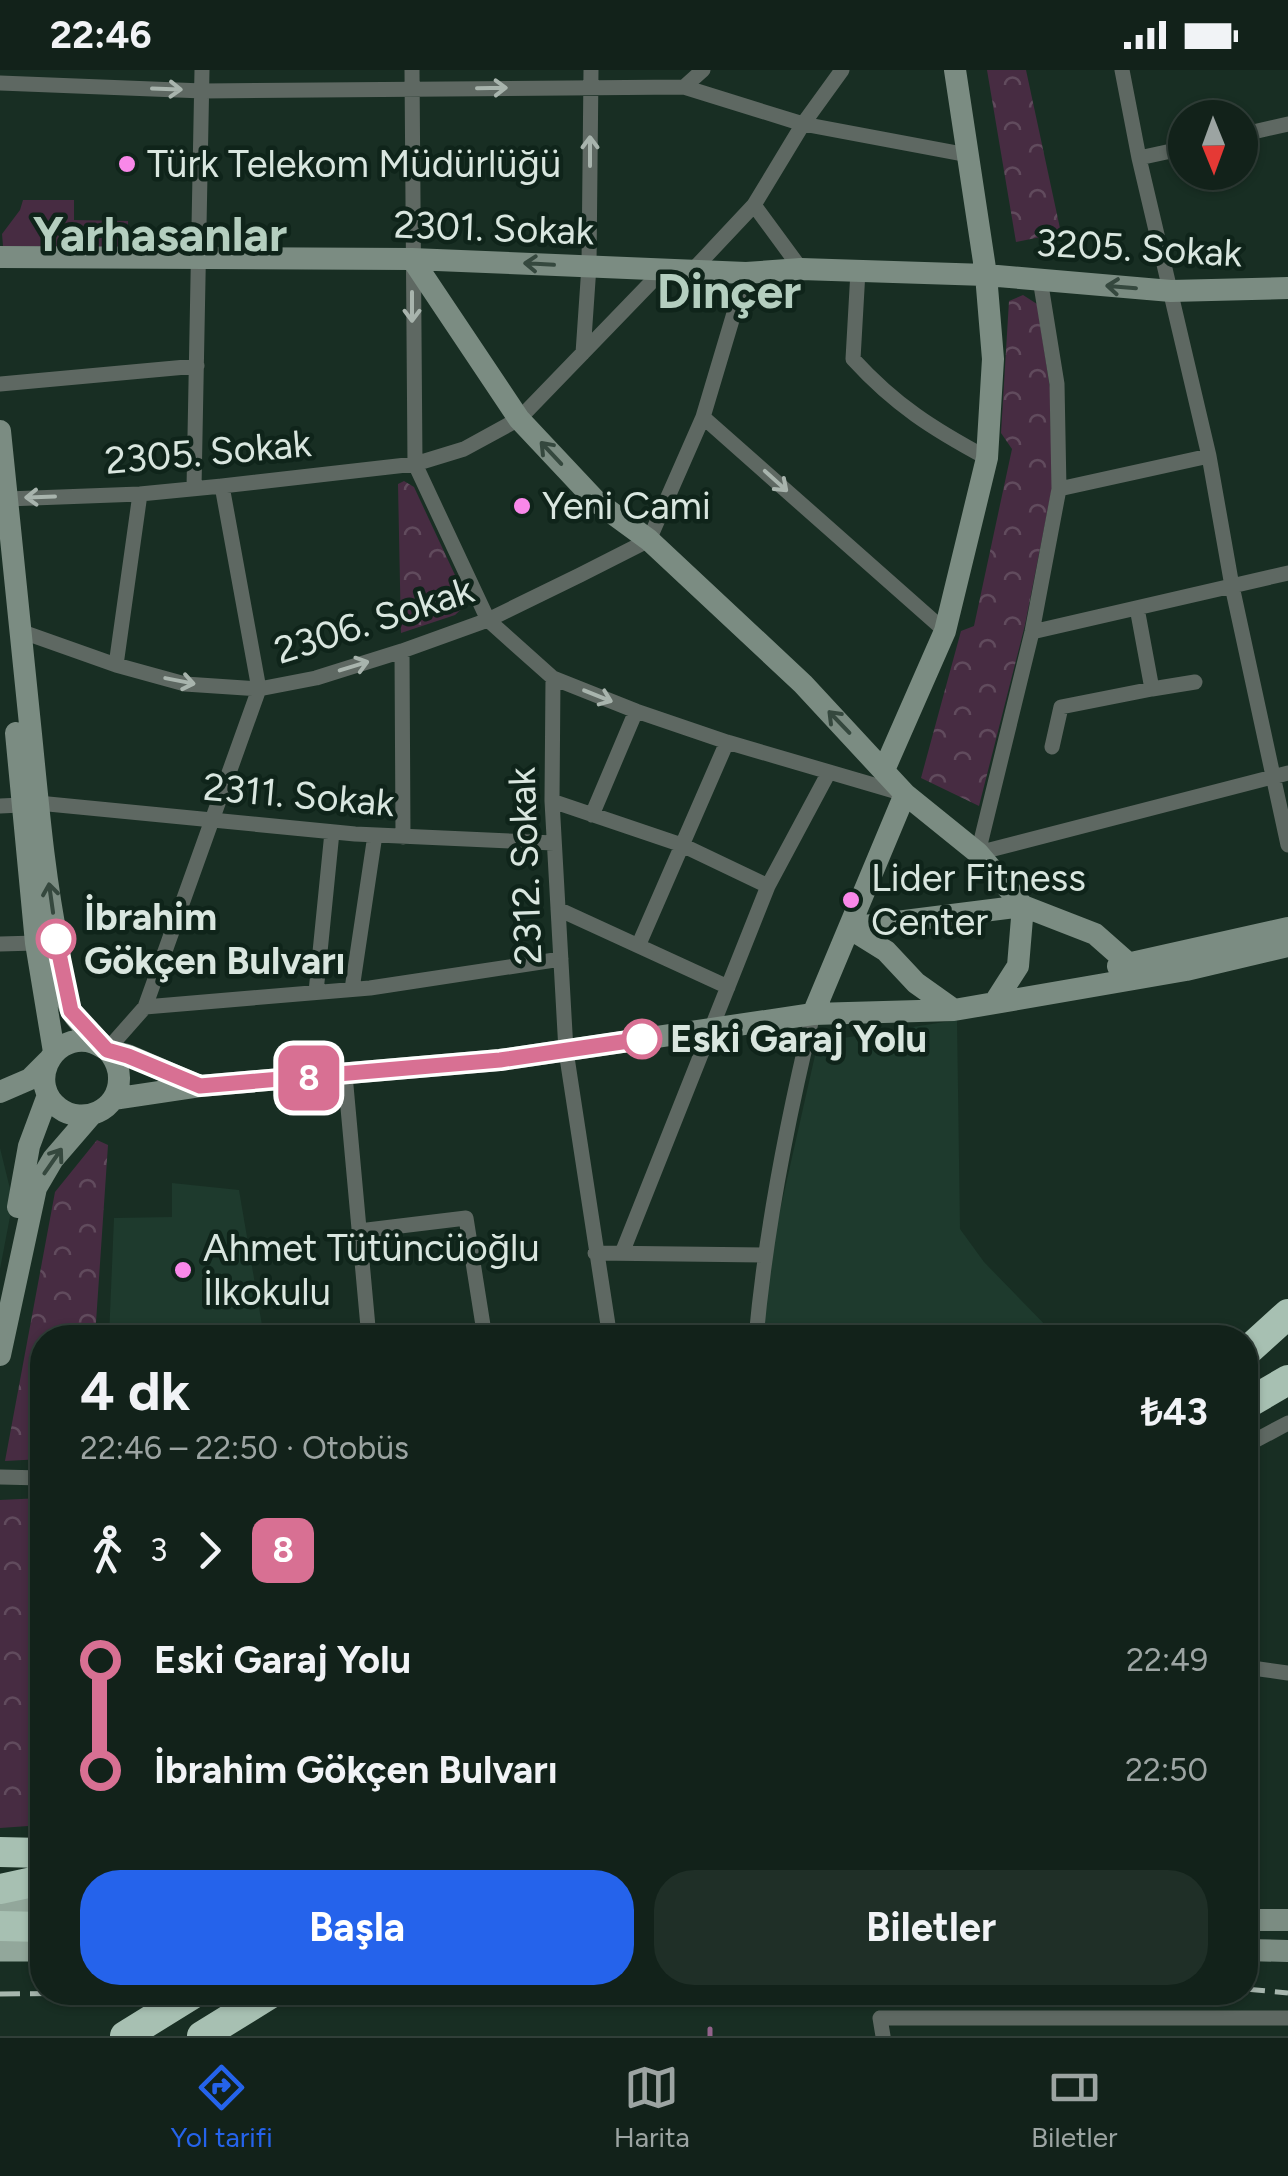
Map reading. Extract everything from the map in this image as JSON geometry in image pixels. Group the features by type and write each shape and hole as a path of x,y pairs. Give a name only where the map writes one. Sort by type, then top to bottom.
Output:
{"highway":[{"path":"1258,1343 1288,1314"},
{"path":"1258,1349 1288,1333"},
{"path":"1258,1397 1288,1380"},
{"path":"0,1852 30,1852"},
{"path":"0,1890 30,1883"},
{"path":"0,1926 30,1927"},
{"path":"125,2036 175,2005"},
{"path":"202,2036 252,2005"}],"main road":[{"path":"884,770 945,631 987,458 993,360 986,274 955,70"},
{"name":"2301. Sokak","path":"0,257 412,258 746,273 801,269 986,274"},
{"path":"412,258 520,419 597,502 649,540 803,684 905,794 978,853 1023,906 1094,934 1129,964"},
{"name":"3205. Sokak","path":"986,274 1171,292 1288,288"},
{"path":"0,431 20,632 20,805 71,1011 114,1058 120,1079 113,1099"},
{"path":"0,525 20,805 51,1057 44,1072 48,1095 29,1146 0,1295"},
{"path":"814,1014 905,794"},
{"path":"849,928 1023,906"},
{"path":"996,1002 1018,966 1023,906"},
{"path":"849,928 886,951 916,983 954,1010"},
{"path":"996,1002 1023,988 1288,928"},
{"path":"0,1355 36,1188 90,1115 113,1099 200,1086 566,1051 814,1014 954,1010 1186,970 1288,946"},
{"path":"0,1092 30,1079 51,1057 74,1042 86,1041 200,1086"},
{"path":"48,1095 61,1110 90,1115"},
{"path":"0,1900 30,1903"},
{"path":"1258,1920 1288,1920"},
{"path":"0,1949 30,1949"},
{"path":"1258,1950 1288,1951"}],"street":[{"path":"194,488 202,70"},
{"path":"412,70 415,464 488,620 554,678 636,712 905,794"},
{"path":"684,87 703,70"},
{"path":"692,271 754,205 803,124 842,70"},
{"path":"1122,70 1209,456 1232,586 1282,775 1288,845"},
{"path":"0,83 203,91 413,89 591,78 684,87 803,124 968,155"},
{"path":"584,353 590,266 591,78"},
{"path":"1258,131 1288,124"},
{"path":"1139,158 1168,152"},
{"path":"754,205 801,269"},
{"name":"2305. Sokak","path":"7,498 140,494 222,486 415,464 464,449 520,419 664,270"},
{"path":"858,271 853,359 930,428 987,458"},
{"path":"649,540 704,416 746,273"},
{"path":"1040,279 1057,384 1059,489 1032,632 978,853 1282,775"},
{"path":"1288,288 1288,297"},
{"path":"0,384 197,366"},
{"path":"704,416 945,631"},
{"path":"1059,489 1209,456"},
{"path":"20,632 185,684 259,689 222,486"},
{"path":"116,665 140,494"},
{"name":"2306. Sokak","path":"145,1007 259,689 316,678 488,620 649,540"},
{"path":"1032,632 1288,573"},
{"path":"1137,608 1152,688"},
{"path":"402,651 403,837"},
{"name":"2312. Sokak","path":"554,678 552,801 566,1051 608,1325"},
{"path":"1052,747 1061,707 1195,682"},
{"path":"592,814 636,712"},
{"path":"639,944 727,742"},
{"path":"622,1253 768,886 828,772"},
{"path":"552,801 682,845 768,886"},
{"name":"2311. Sokak","path":"20,805 332,832 554,844"},
{"path":"316,992 332,832"},
{"path":"352,989 375,835"},
{"path":"558,908 728,988"},
{"path":"0,944 36,943"},
{"path":"107,1050 145,1007 352,989 561,960"},
{"path":"757,1325 764,1255 788,1116 814,1014"},
{"path":"345,1075 368,1325"},
{"path":"359,1231 466,1218 483,1325"},
{"path":"595,1253 764,1255"},
{"path":"1258,1439 1288,1423"},
{"path":"0,1477 30,1478"},
{"path":"1258,1669 1288,1673"},
{"path":"883,2036 880,2018 1288,2018"},
{"path":"1106,2036 1107,2018"}],"shaded area":[{"path":"957,1020 960,1229 984,1262 1045,1325 764,1325 770,1255 818,1042"},
{"path":"0,1148 13,1201 0,1269"},
{"name":"Ahmet Tütüncüoğlu İlkokulu","path":"172,1183 239,1190 262,1325 110,1325 114,1218 172,1217"}],"green space":[{"path":"987,70 1026,70 1061,233 1016,242"},
{"path":"23,200 74,200 74,220 128,221 128,248 3,246 2,234"},
{"path":"1023,295 1037,304 1050,388 1052,488 1025,625 979,806 921,778 961,631 974,626 1012,449 1001,433 1009,301"},
{"path":"404,481 414,487 468,603 455,615 401,633 398,484"},
{"path":"97,1140 108,1145 96,1325 30,1325 55,1192"},
{"path":"30,1326 30,1460 5,1461"},
{"path":"30,1499 30,1826 0,1828 0,1500"}],"waterway":[{"path":"710,2029 710,2036"}],"railway":[{"path":"1258,1990 1288,1993"},
{"path":"0,1994 30,1994"}],"bus line":[{"name":"8","path":"56,939 71,1011 107,1050 200,1086 500,1060 642,1039"}],"place":[{"name":"Türk Telekom Müdürlüğü","path":"127,164"},
{"name":"Yeni Cami","path":"522,506"},
{"name":"Lider Fitness Center","path":"851,900"},
{"name":"İbrahim Gökçen Bulvarı","path":"56,939"},
{"name":"Eski Garaj Yolu","path":"642,1039"},
{"name":"Ahmet Tütüncüoğlu İlkokulu","path":"183,1270"}],"district":[{"name":"Yarhasanlar","path":"160,234"},
{"name":"Dinçer","path":"729,291"}]}
